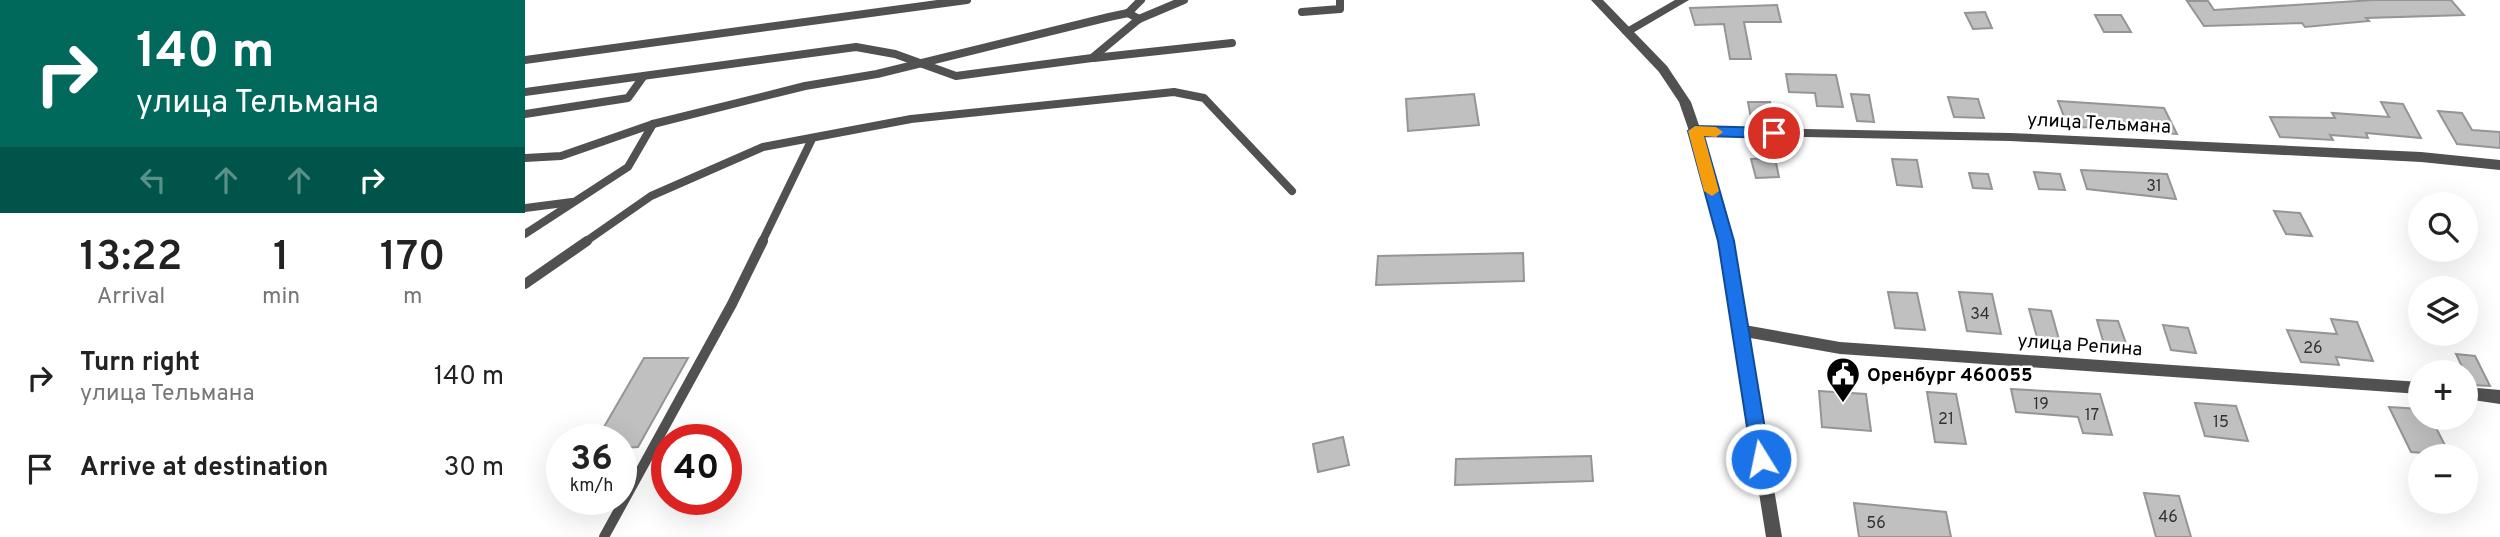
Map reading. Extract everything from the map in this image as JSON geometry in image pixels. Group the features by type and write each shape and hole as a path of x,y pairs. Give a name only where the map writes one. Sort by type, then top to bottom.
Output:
{"street":[{"path":"1597,0 1663,69 1685,102 1695,131 1726,241 1774,537"},
{"path":"1627,31 1682,0"},
{"name":"улица Тельмана","path":"1695,131 2010,137 2421,157 2500,165"},
{"name":"улица Репина","path":"1739,330 1840,348 2408,387"},
{"path":"2478,395 2500,397"}],"lane":[{"path":"525,60 967,0"},
{"path":"525,158 561,156 653,124 806,86 921,63 1128,13 1141,0"},
{"path":"1092,58 1139,19 1184,0"},
{"path":"1302,12 1340,9 1340,0"},
{"path":"1128,13 1139,19"},
{"path":"525,92 856,47 895,54 955,76 1232,43"},
{"path":"525,114 628,98 643,77"},
{"path":"525,284 651,196 762,147 911,119 1174,92 1204,98 1292,191"},
{"path":"525,234 628,167 653,124"},
{"path":"604,537 732,304 812,139"},
{"path":"525,208 574,202"}],"building":[{"path":"2374,0 2451,0 2464,15 2366,18 2369,21 2305,27 2302,23 2204,26 2187,1 2208,1 2214,10"},
{"path":"1777,5 1781,22 1744,22 1751,59 1730,59 1724,24 1695,25 1690,8"},
{"path":"1985,12 1992,28 1973,29 1965,13"},
{"path":"2095,15 2121,15 2131,32 2104,32"},
{"path":"1786,74 1836,75 1843,107 1817,106 1815,93 1789,92"},
{"path":"1474,94 1479,125 1408,131 1406,99"},
{"path":"1851,94 1869,95 1874,122 1857,121"},
{"path":"1948,97 1978,99 1984,118 1954,117"},
{"path":"2058,101 2164,108 2177,134 2123,131 2121,128 2068,127"},
{"path":"1748,102 1770,102 1773,118 1751,118"},
{"path":"2381,102 2403,104 2421,138 2366,133 2368,138 2330,135 2333,140 2280,137 2270,117 2335,118 2332,113 2389,117"},
{"path":"2438,111 2462,113 2472,130 2500,132 2500,148 2457,144"},
{"path":"1775,158 1779,177 1756,178 1751,159"},
{"path":"1892,159 1917,160 1922,187 1897,185"},
{"path":"2081,170 2167,174 2176,199 2087,189"},
{"path":"2034,172 2060,174 2065,190 2039,189"},
{"path":"1969,173 1988,174 1992,189 1973,188"},
{"path":"2274,211 2300,213 2312,236 2286,234"},
{"path":"1523,253 1524,281 1376,285 1378,256"},
{"path":"1888,292 1917,293 1925,330 1895,328"},
{"path":"1959,292 1992,294 2001,334 1967,331"},
{"path":"2029,309 2051,311 2060,343 2038,341"},
{"path":"2331,319 2357,322 2373,361 2336,357 2339,365 2301,362 2287,330 2337,334"},
{"path":"2097,320 2118,321 2127,346 2104,344"},
{"path":"2163,325 2188,328 2196,353 2171,350"},
{"path":"2456,354 2475,356 2477,360 2459,360"},
{"path":"644,358 688,358 638,447 637,424 606,424"},
{"path":"2478,362 2490,386 2478,385"},
{"path":"2011,389 2100,394 2112,435 2083,433 2078,417 2016,412"},
{"path":"1819,391 1866,394 1871,431 1822,427"},
{"path":"1927,392 1956,394 1966,444 1935,442"},
{"path":"2195,403 2236,406 2248,441 2205,436"},
{"path":"2389,407 2408,408 2408,430 2437,430 2444,444 2408,446"},
{"path":"1343,437 1349,465 1318,472 1313,444"},
{"path":"1591,456 1593,481 1455,485 1456,459"},
{"path":"2144,493 2179,496 2191,537 2156,537"},
{"path":"1854,503 1946,512 1951,537 1859,537"}],"slow traffic":[{"path":"1712,191 1695,131 1716,132"}],"place":[{"name":"Оренбург 460055","path":"1843,404"}],"route":[{"path":"1761,459 1726,241 1695,131 1774,133"}]}
